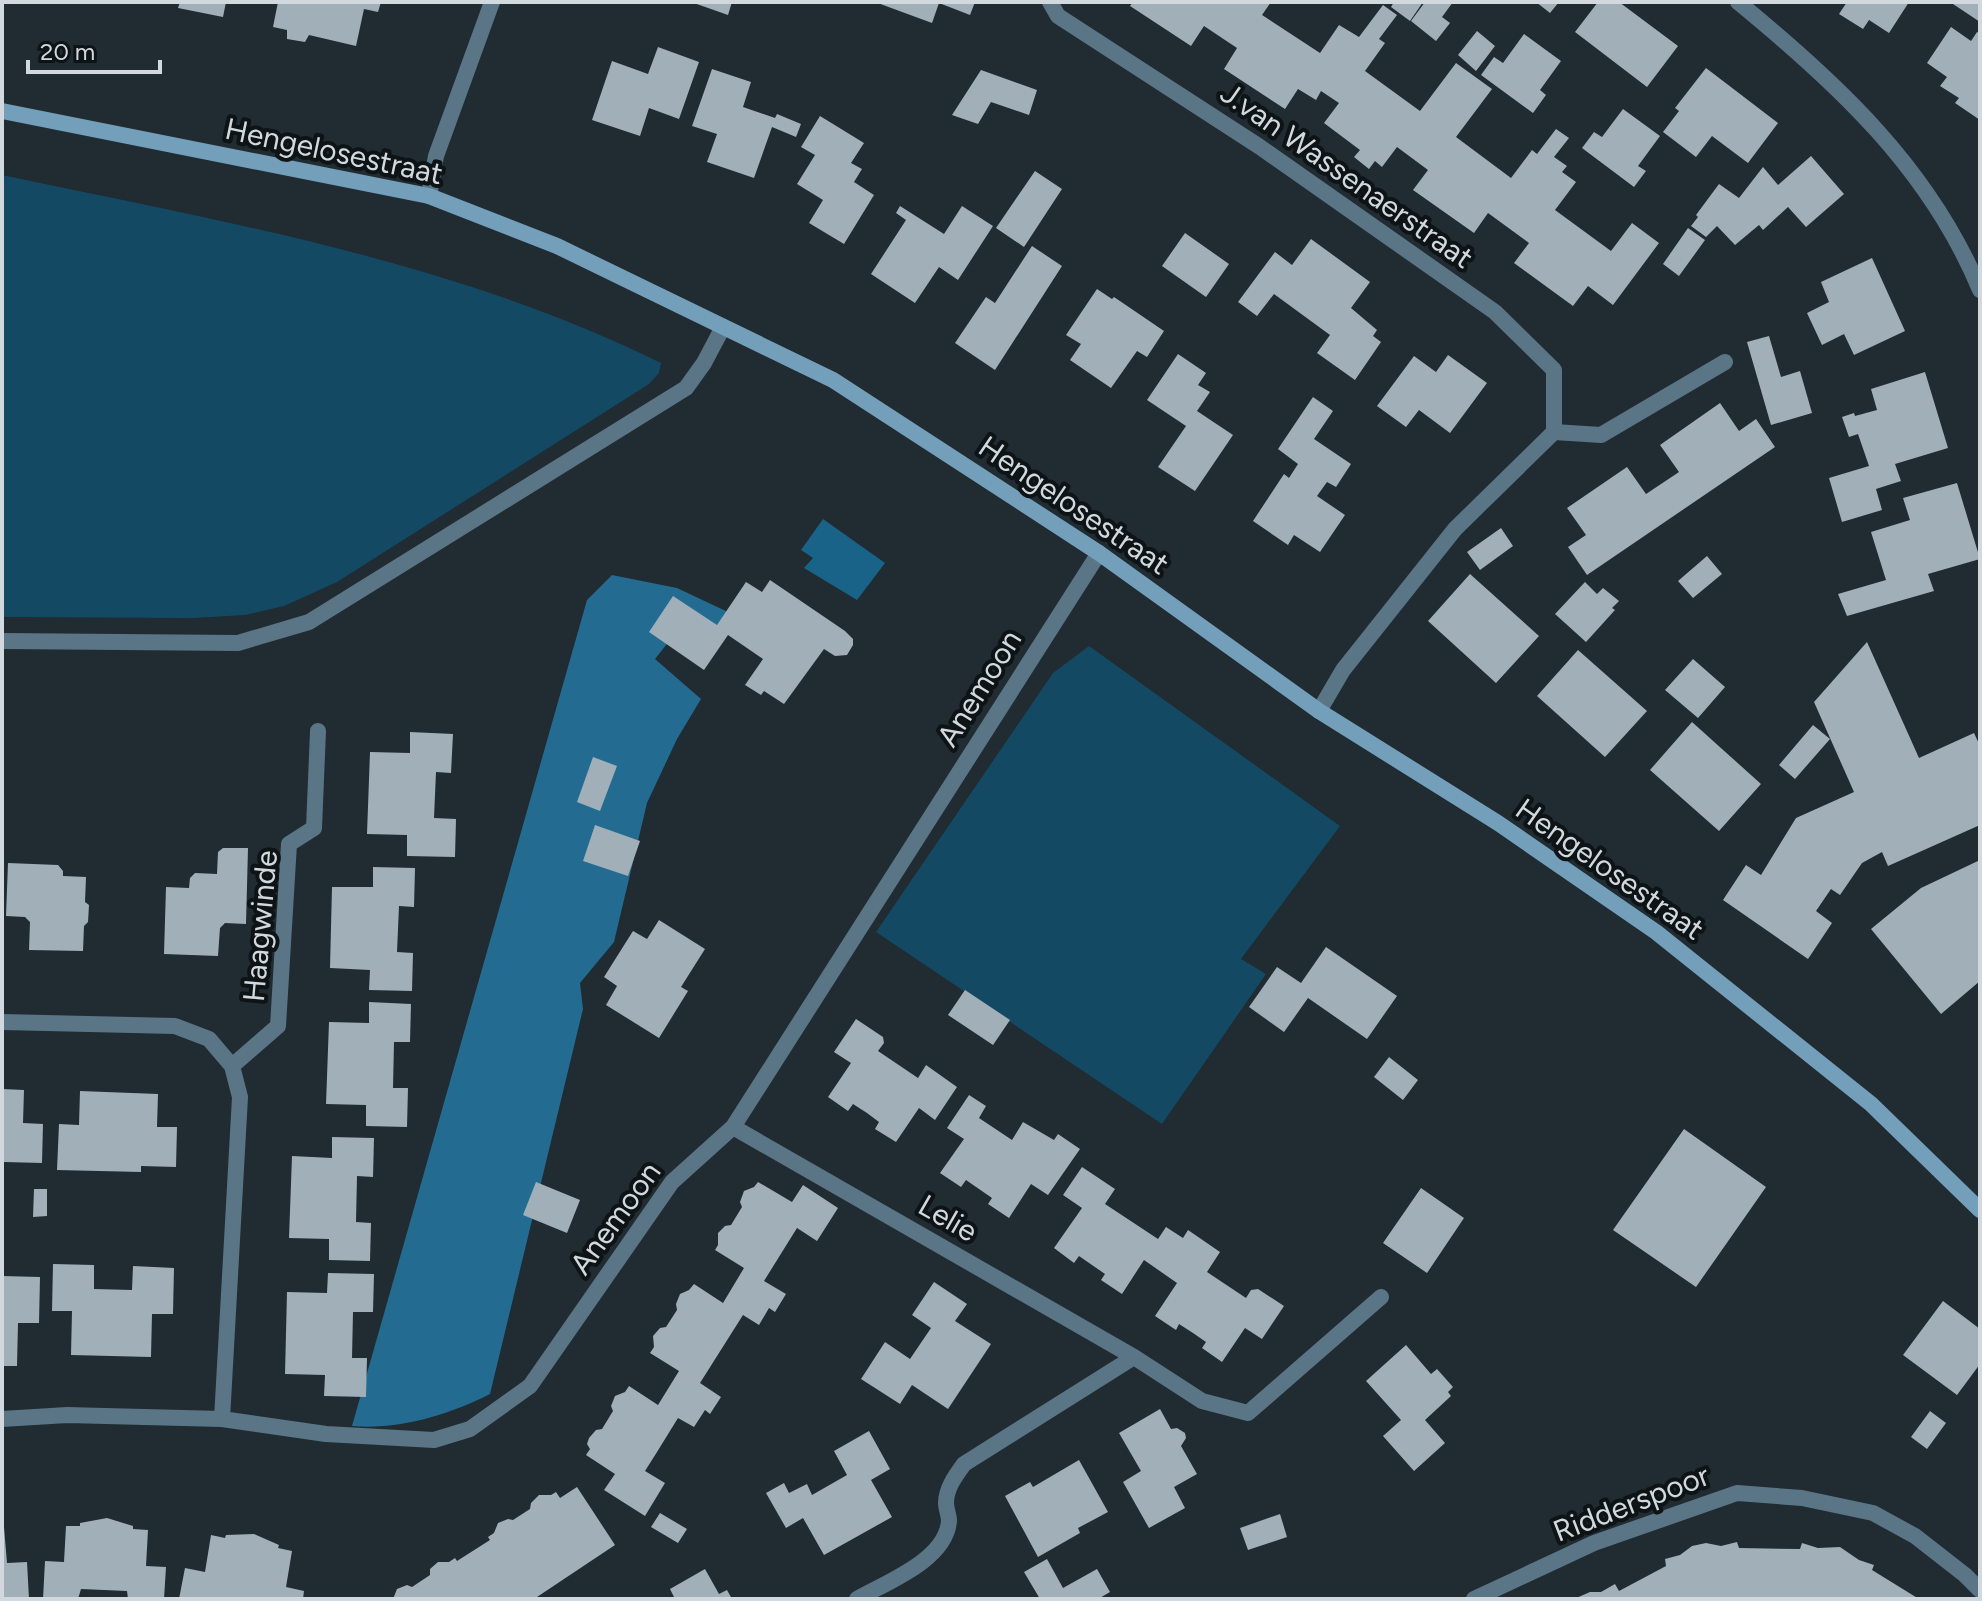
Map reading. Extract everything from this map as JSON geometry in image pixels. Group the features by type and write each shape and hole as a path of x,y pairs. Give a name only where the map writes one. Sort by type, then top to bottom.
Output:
{"main road":[{"name":"Hengelosestraat","path":"2,111 429,196 557,246 833,380 1099,553 1319,711 1498,823 1656,932 1871,1104 1980,1210"}],"street":[{"path":"429,196 436,156 492,2"},
{"name":"J.van Wassenaerstraat","path":"1050,2 1058,16 1260,147 1495,312 1554,370 1554,432"},
{"path":"1738,2 1787,42 1863,113 1897,152 1976,268 1980,290"},
{"path":"2,641 238,643 309,622 686,388 704,363 723,327"},
{"path":"1319,711 1343,670 1455,529 1554,432 1601,435 1725,362"},
{"name":"Anemoon","path":"2,1419 67,1415 222,1419 326,1434 434,1440 470,1429 530,1386 672,1182 733,1127 1099,553"},
{"name":"Haagwinde","path":"232,1066 278,1026 289,844 314,828 318,731"},
{"path":"2,1022 175,1026 209,1039 232,1066 240,1097 222,1419"},
{"name":"Lelie","path":"733,1127 1134,1357 1202,1401 1248,1413 1381,1297"},
{"path":"857,1599 925,1561 943,1541 949,1521 945,1501 952,1482 964,1464 1134,1357"},
{"name":"Ridderspoor","path":"1474,1599 1594,1543 1737,1493 1802,1498 1873,1513 1915,1536 1980,1590"}],"shaded area":[{"path":"2,175 254,228 421,271 583,328 661,363 659,373 649,384 337,582 284,606 245,615 193,618 2,617"},
{"path":"823,519 885,563 857,600 804,568 813,558 801,550"},
{"path":"612,575 677,588 728,612 708,645 682,625 655,659 701,699 677,739 647,803 614,942 580,983 583,1009 490,1394 458,1408 406,1423 352,1426 587,600"},
{"path":"1089,646 1340,826 1241,959 1266,974 1162,1124 876,932 1053,673"}],"building":[{"path":"180,2 226,2 223,17 178,8"},
{"path":"278,2 381,2 378,12 364,9 356,46 309,35 305,42 287,39 287,30 273,27"},
{"path":"691,2 732,2 728,15"},
{"path":"875,2 975,2 970,15 939,3 932,23"},
{"path":"1133,2 1271,2 1262,15 1320,53 1339,25 1359,37 1383,5 1397,15 1379,39 1385,43 1365,71 1420,111 1456,63 1492,89 1456,137 1511,178 1532,150 1537,154 1556,129 1569,138 1554,157 1567,166 1562,172 1576,182 1555,210 1611,251 1632,223 1659,243 1613,305 1588,286 1573,306 1514,263 1529,243 1488,213 1474,233 1413,190 1428,170 1397,147 1382,167 1375,161 1369,169 1354,157 1360,150 1324,123 1339,103 1321,91 1316,100 1298,89 1285,109 1224,69 1237,48 1204,26 1191,46 1130,6"},
{"path":"1394,2 1423,2 1410,21 1391,7"},
{"path":"1425,2 1453,2 1442,17 1450,23 1436,41 1411,21"},
{"path":"1536,2 1559,2 1550,13"},
{"path":"1598,2 1619,2 1678,46 1647,87 1575,32"},
{"path":"1847,2 1909,2 1889,33 1869,20 1863,29 1839,14"},
{"path":"1950,2 1980,2 1980,22"},
{"path":"1951,27 1971,41 1977,32 1980,34 1980,120 1955,103 1959,98 1940,86 1947,77 1927,63"},
{"path":"1477,31 1495,46 1476,71 1458,55"},
{"path":"1524,34 1561,61 1540,90 1546,95 1533,113 1481,75 1494,57 1503,63"},
{"path":"658,47 699,62 679,119 649,108 640,136 592,120 612,61 648,74"},
{"path":"1706,68 1778,123 1748,163 1712,136 1696,157 1663,132 1679,111 1675,108"},
{"path":"712,69 751,82 743,107 775,118 777,114 801,124 796,137 772,127 754,178 707,162 717,134 692,126"},
{"path":"981,70 1037,90 1029,115 991,102 978,124 952,115"},
{"path":"1623,109 1660,136 1638,166 1646,171 1634,187 1582,148 1594,132 1602,137"},
{"path":"820,116 864,143 851,163 862,169 854,182 874,195 844,244 809,223 823,200 797,184 815,155 801,147"},
{"path":"1811,156 1844,194 1806,227 1788,207 1763,230 1759,225 1735,245 1717,226 1706,237 1691,226 1719,184 1739,198 1763,167 1778,185"},
{"path":"1035,171 1062,189 1024,247 996,228"},
{"path":"900,206 944,234 962,206 993,226 958,280 939,267 915,303 871,274 906,220 896,213"},
{"path":"1688,228 1705,240 1679,276 1663,264"},
{"path":"1185,233 1229,264 1206,297 1162,266"},
{"path":"1311,239 1370,282 1351,308 1377,330 1373,336 1381,342 1355,380 1317,353 1330,335 1274,294 1257,316 1238,302 1275,252 1292,265"},
{"path":"1032,246 1062,266 995,370 955,343 986,297 995,303"},
{"path":"1872,258 1905,331 1854,355 1844,334 1822,345 1807,313 1829,302 1821,282"},
{"path":"1097,289 1164,331 1147,357 1137,351 1111,388 1070,360 1081,344 1066,335"},
{"path":"1769,336 1781,377 1800,371 1812,413 1771,425 1747,342"},
{"path":"1178,354 1206,373 1198,385 1210,392 1197,411 1233,435 1195,491 1158,467 1186,426 1147,400"},
{"path":"1448,355 1487,383 1450,433 1419,410 1406,427 1377,406 1414,356 1436,372"},
{"path":"1925,372 1948,448 1895,464 1901,481 1876,489 1882,510 1842,522 1829,478 1869,466 1858,434 1849,437 1842,417 1877,410 1871,389"},
{"path":"1313,397 1333,411 1314,439 1351,464 1336,487 1327,482 1317,496 1345,515 1320,552 1294,535 1288,545 1253,521 1284,474 1289,478 1298,464 1278,449"},
{"path":"1720,403 1739,431 1756,419 1775,447 1587,575 1568,547 1586,535 1567,508 1627,467 1646,494 1679,472 1660,445"},
{"path":"1957,483 1980,559 1928,574 1934,591 1847,616 1838,594 1886,580 1871,532 1910,520 1903,498"},
{"path":"1501,528 1513,546 1480,570 1467,552"},
{"path":"1707,556 1722,574 1693,598 1678,581"},
{"path":"1470,574 1539,636 1496,683 1428,621"},
{"path":"770,580 853,639 847,655 835,656 824,649 784,704 764,691 761,695 745,685 763,659 728,635 704,670 649,632 673,596 717,625 746,582 762,592"},
{"path":"1585,582 1597,594 1603,588 1619,601 1612,608 1615,610 1586,642 1555,614"},
{"path":"1867,642 1919,758 1974,733 1980,746 1980,825 1888,866 1882,852 1862,863 1840,895 1831,889 1816,911 1832,923 1808,959 1723,900 1746,865 1761,875 1796,818 1854,792 1814,702"},
{"path":"1578,650 1647,711 1605,757 1537,696"},
{"path":"1693,659 1725,687 1698,718 1665,690"},
{"path":"1692,722 1761,784 1719,831 1650,770"},
{"path":"1813,725 1830,739 1795,779 1779,765"},
{"path":"410,732 453,734 451,773 436,772 434,818 456,819 455,857 407,856 407,835 367,834 370,752 410,753"},
{"path":"593,757 617,766 600,811 577,802"},
{"path":"595,825 640,841 628,876 583,861"},
{"path":"223,848 248,848 246,924 225,923 220,928 218,956 164,954 166,887 189,888 190,878 195,873 217,874 218,852"},
{"path":"1980,860 1980,981 1941,1014 1871,929 1921,888"},
{"path":"8,863 58,865 63,876 86,877 85,902 89,905 83,951 29,950 30,922 25,917 6,916"},
{"path":"373,867 415,868 414,907 399,906 397,952 413,953 412,991 369,990 370,970 330,968 332,887 373,887"},
{"path":"659,920 705,949 681,987 688,991 659,1038 606,1005 617,986 604,977 633,931 647,939"},
{"path":"1326,947 1397,996 1367,1039 1308,998 1284,1032 1249,1007 1277,967 1301,983"},
{"path":"965,990 1010,1020 993,1045 948,1015"},
{"path":"369,1002 411,1004 410,1042 394,1042 393,1088 408,1088 407,1127 366,1126 366,1105 326,1104 329,1022 369,1023"},
{"path":"856,1019 883,1037 884,1043 878,1051 918,1078 926,1065 957,1087 935,1120 919,1108 896,1142 875,1129 879,1122 867,1113 853,1104 848,1111 828,1097 851,1063 834,1052"},
{"path":"1389,1057 1418,1080 1403,1100 1374,1077"},
{"path":"2,1089 24,1090 23,1123 43,1124 42,1163 4,1162"},
{"path":"80,1091 158,1094 157,1127 177,1127 176,1167 141,1166 141,1172 57,1170 59,1124 79,1125"},
{"path":"969,1095 986,1106 979,1118 1012,1140 1023,1122 1054,1140 1058,1134 1080,1149 1048,1195 1031,1184 1009,1218 988,1204 992,1198 966,1180 961,1187 940,1173 964,1139 947,1128"},
{"path":"1684,1129 1766,1187 1696,1287 1613,1230"},
{"path":"332,1137 374,1138 373,1177 357,1176 356,1222 371,1223 370,1261 329,1260 329,1239 289,1238 292,1156 332,1158"},
{"path":"1082,1167 1115,1189 1105,1204 1158,1239 1166,1227 1183,1238 1188,1230 1220,1252 1207,1272 1246,1298 1251,1290 1258,1289 1284,1306 1262,1339 1245,1328 1222,1362 1202,1348 1206,1342 1193,1333 1179,1324 1176,1330 1155,1316 1177,1283 1144,1260 1122,1294 1101,1280 1105,1274 1079,1256 1074,1263 1054,1248 1082,1208 1063,1195"},
{"path":"536,1182 580,1200 567,1233 523,1215"},
{"path":"758,1182 792,1202 803,1185 838,1208 817,1241 797,1228 764,1281 786,1294 775,1312 769,1308 759,1325 743,1315 700,1383 721,1397 710,1414 705,1410 694,1427 678,1418 645,1471 665,1483 645,1516 604,1490 615,1474 586,1455 590,1449 587,1444 589,1438 596,1430 602,1429 613,1411 611,1406 615,1396 625,1392 629,1386 658,1405 679,1371 650,1353 654,1347 653,1336 660,1328 666,1327 677,1310 680,1294 694,1284 723,1303 744,1268 715,1250 718,1233 731,1225 742,1207 740,1202 744,1191"},
{"path":"1421,1188 1464,1218 1427,1273 1383,1243"},
{"path":"34,1189 47,1189 47,1216 33,1217"},
{"path":"53,1264 94,1265 94,1289 132,1290 133,1266 174,1268 173,1314 152,1314 151,1357 71,1355 72,1311 52,1311"},
{"path":"328,1273 374,1274 373,1312 353,1312 352,1358 367,1358 366,1397 324,1396 325,1375 285,1374 287,1292 327,1293"},
{"path":"2,1276 40,1277 39,1323 18,1323 17,1366 2,1366"},
{"path":"934,1282 967,1304 955,1321 991,1344 948,1409 912,1385 900,1404 861,1379 885,1342 910,1359 931,1328 912,1315"},
{"path":"1943,1301 1980,1329 1980,1364 1957,1395 1903,1355"},
{"path":"1406,1345 1431,1374 1437,1369 1453,1387 1448,1392 1451,1396 1425,1420 1445,1443 1414,1471 1383,1436 1401,1420 1366,1381"},
{"path":"1160,1409 1171,1429 1177,1428 1185,1433 1186,1438 1181,1446 1197,1474 1174,1487 1185,1508 1149,1528 1123,1482 1141,1471 1119,1433"},
{"path":"1930,1411 1946,1423 1927,1449 1911,1437"},
{"path":"869,1431 890,1469 871,1480 892,1517 824,1555 803,1518 786,1528 766,1493 784,1483 789,1493 807,1484 812,1495 847,1475 834,1451"},
{"path":"1079,1460 1108,1512 1078,1528 1080,1533 1038,1557 1005,1496 1030,1482 1033,1487"},
{"path":"577,1487 615,1545 534,1599 393,1599 397,1589 407,1585 412,1587 430,1575 430,1569 438,1562 449,1562 455,1558 457,1561 490,1540 488,1537 494,1533 498,1523 513,1520 530,1509 531,1503 539,1495 556,1492 560,1498"},
{"path":"660,1513 687,1529 678,1543 651,1527"},
{"path":"1280,1514 1287,1537 1248,1550 1240,1528"},
{"path":"107,1518 133,1526 133,1529 148,1530 146,1566 166,1567 164,1599 128,1599 127,1591 81,1589 78,1599 43,1599 45,1561 64,1562 66,1526 80,1526 80,1523"},
{"path":"2,1527 7,1563 27,1562 29,1599 2,1599"},
{"path":"254,1534 279,1545 278,1548 292,1551 286,1587 304,1591 303,1599 179,1599 185,1568 205,1572 211,1535 225,1538 226,1535"},
{"path":"1737,1542 1739,1548 1800,1549 1802,1543 1818,1548 1840,1547 1859,1560 1874,1565 1872,1570 1919,1599 1574,1599 1590,1592 1601,1592 1615,1584 1619,1591 1666,1566 1665,1559 1680,1555 1692,1546 1706,1543 1721,1546"},
{"path":"1047,1559 1063,1588 1097,1569 1110,1592 1098,1599 1040,1599 1024,1572"},
{"path":"705,1569 719,1594 727,1590 732,1599 670,1599 674,1597 670,1589"}]}
